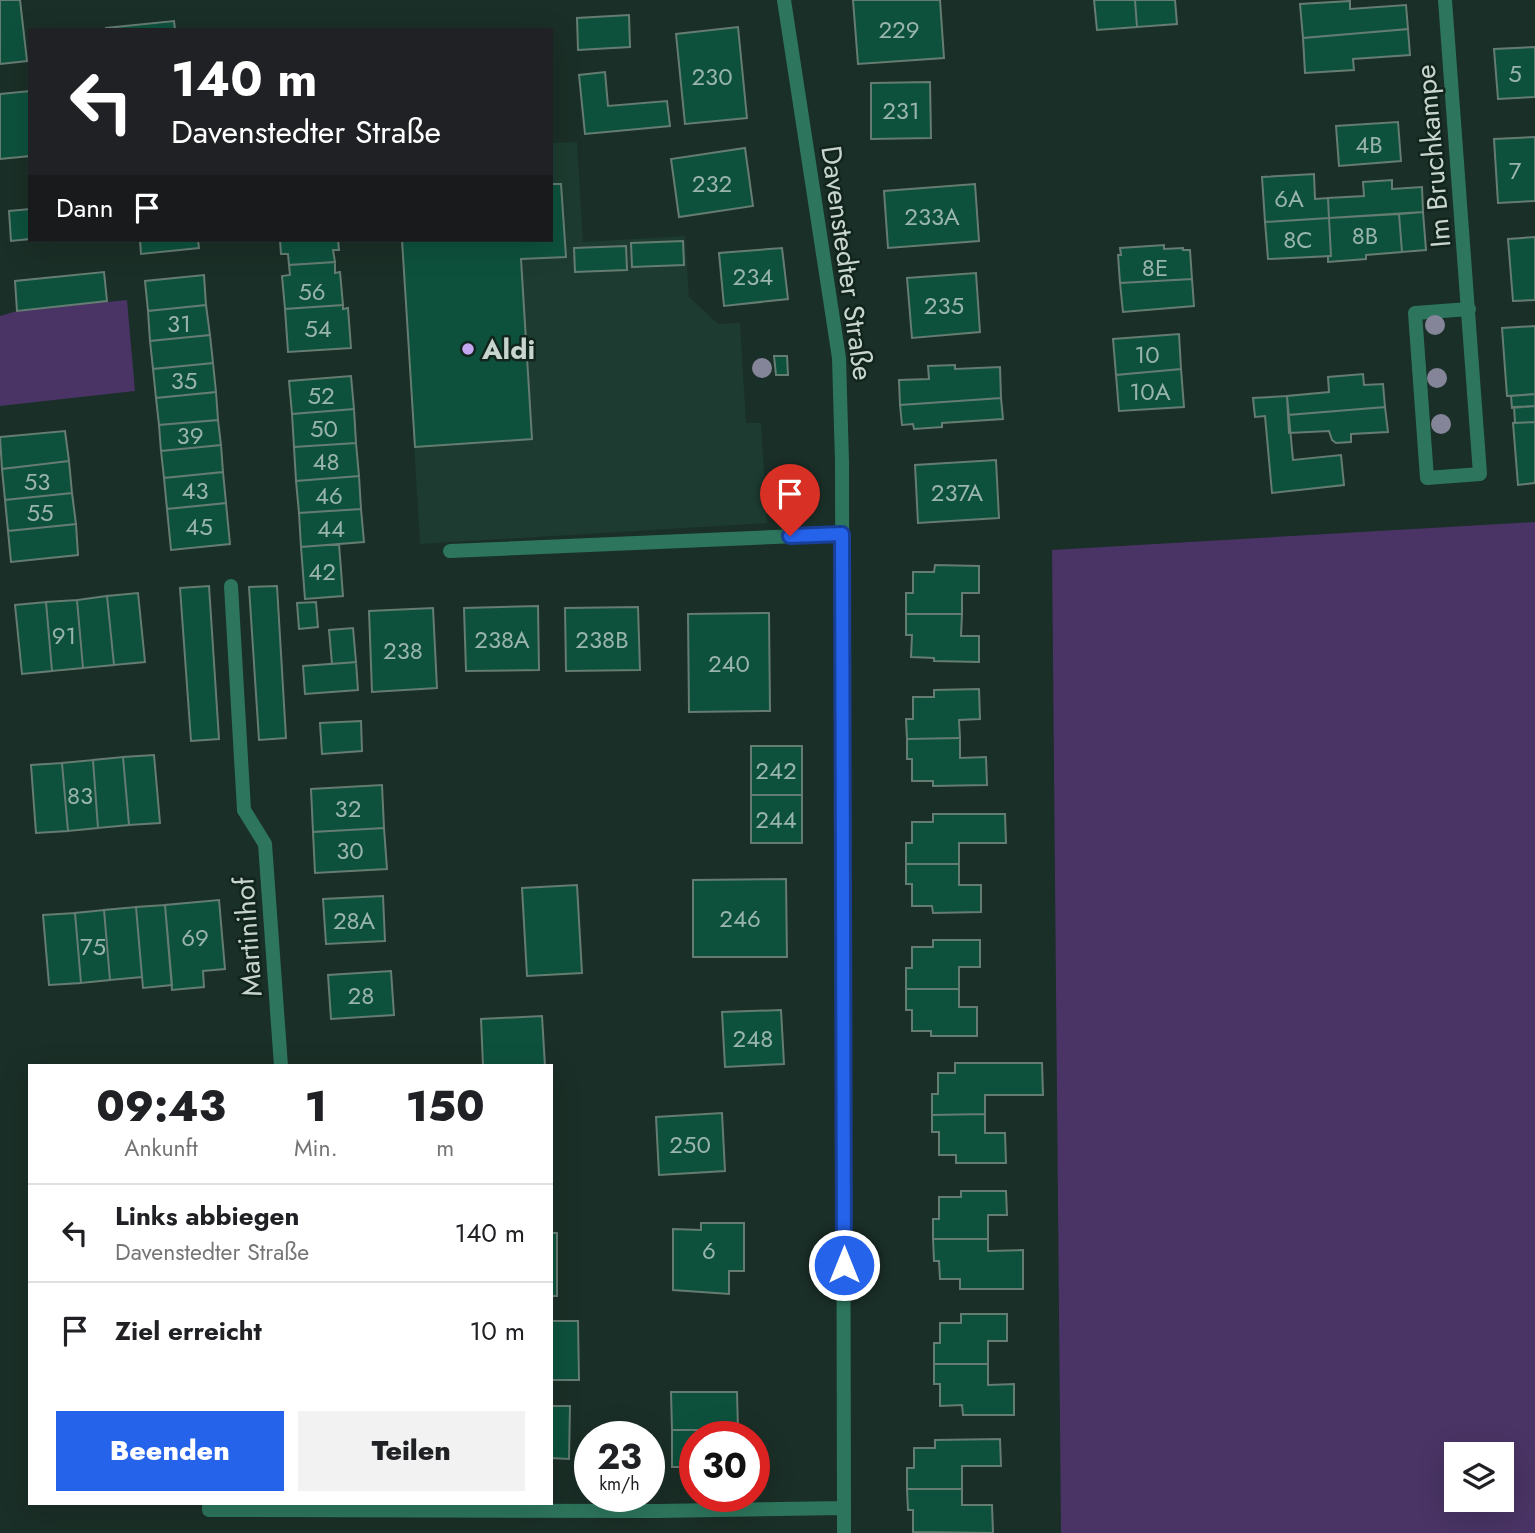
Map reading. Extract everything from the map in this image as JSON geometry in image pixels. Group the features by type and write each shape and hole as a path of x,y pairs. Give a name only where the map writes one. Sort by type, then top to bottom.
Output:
{"street":[{"name":"Davenstedter Straße","path":"784,0 839,358 842,534 844,1533"},
{"name":"Im Bruchkampe","path":"1445,0 1469,309 1480,474 1427,478 1415,313 1469,309"},
{"path":"450,551 842,534"},
{"name":"Martinihof","path":"231,586 244,810 265,844 281,1064"},
{"path":"209,1505 209,1510 294,1506 657,1511 844,1508"}],"shaded area":[{"path":"577,142 583,242 685,236 689,297 718,324 740,323 746,423 761,423 767,523 420,544 402,242 553,242 553,143"},
{"path":"127,300 135,391 0,406 0,316 17,311"},
{"path":"1535,522 1535,1533 1061,1533 1052,550"}],"building":[{"path":"0,0 20,0 27,61 0,64"},
{"path":"853,0 940,0 944,58 858,64"},
{"path":"1094,0 1135,0 1137,27 1097,30"},
{"path":"1135,0 1175,0 1177,24 1137,27"},
{"path":"1350,1 1350,9 1406,5 1408,29 1303,38 1300,4"},
{"path":"629,15 630,47 578,50 577,18"},
{"path":"174,21 175,28 106,28"},
{"path":"738,27 747,118 685,124 676,34"},
{"path":"1408,29 1410,55 1353,59 1354,70 1305,73 1303,38"},
{"path":"1535,47 1535,97 1498,99 1494,49"},
{"path":"605,72 608,106 667,101 670,126 585,134 579,75"},
{"path":"930,82 931,138 871,139 871,83"},
{"path":"28,91 28,156 0,159 0,94"},
{"path":"1398,122 1401,161 1339,166 1336,126"},
{"path":"1535,137 1535,201 1498,203 1494,139"},
{"path":"745,148 753,206 679,217 671,159"},
{"path":"1314,174 1315,199 1328,198 1329,218 1265,222 1262,177"},
{"path":"1392,180 1392,189 1422,187 1423,212 1329,218 1328,198 1364,196 1363,182"},
{"name":"Aldi","path":"553,184 561,184 566,257 521,259 532,439 415,447 402,242 553,242"},
{"path":"975,184 979,241 888,248 884,191"},
{"path":"28,209 28,239 11,241 9,211"},
{"path":"1423,212 1426,250 1402,252 1399,214"},
{"path":"1399,214 1402,252 1366,255 1366,259 1328,262 1328,256 1331,256 1329,218"},
{"path":"1329,218 1331,256 1268,259 1265,222"},
{"path":"1535,237 1535,300 1513,301 1508,239"},
{"path":"683,241 684,265 632,267 631,243"},
{"path":"140,242 198,242 199,248 141,254"},
{"path":"280,242 338,242 339,250 333,250 335,262 289,265 288,254 281,254"},
{"path":"1164,245 1164,249 1190,250 1192,279 1120,283 1120,248"},
{"path":"626,246 627,270 575,272 574,248"},
{"path":"782,248 788,299 724,306 719,253"},
{"path":"335,262 335,273 340,272 343,305 285,309 282,276 290,275 289,265"},
{"path":"104,272 107,301 17,311 15,281"},
{"path":"976,273 980,332 912,338 907,278"},
{"path":"204,275 206,305 148,311 145,281"},
{"path":"1192,279 1194,306 1123,312 1120,283"},
{"path":"206,305 210,335 150,341 148,311"},
{"path":"343,305 343,309 348,308 351,348 288,352 285,309"},
{"path":"1535,326 1535,394 1507,396 1502,328"},
{"path":"1179,334 1181,369 1116,375 1113,339"},
{"path":"210,335 213,363 153,369 150,341"},
{"path":"774,356 787,356 788,375 776,375"},
{"path":"213,363 216,392 156,398 153,369"},
{"path":"955,365 955,369 1000,367 1001,398 900,405 899,380 929,379 928,366"},
{"path":"1181,369 1184,407 1119,411 1116,375"},
{"path":"1363,374 1364,385 1383,384 1385,407 1288,415 1287,396 1329,392 1328,377"},
{"path":"351,376 354,409 292,414 289,381"},
{"path":"216,392 218,420 159,425 156,398"},
{"path":"1535,394 1535,406 1512,408 1511,396"},
{"path":"1287,396 1293,460 1341,455 1344,485 1272,493 1265,416 1255,417 1253,398"},
{"path":"1001,398 1003,419 942,423 942,427 914,429 913,424 902,425 900,405"},
{"path":"1535,406 1535,422 1515,423 1514,407"},
{"path":"1385,407 1388,432 1351,434 1351,442 1336,443 1329,431 1289,433 1288,415"},
{"path":"354,409 356,443 294,447 292,414"},
{"path":"218,420 221,445 161,451 159,425"},
{"path":"1535,422 1535,483 1518,485 1513,423"},
{"path":"65,431 69,461 2,469 0,437"},
{"path":"356,443 359,476 296,481 294,447"},
{"path":"221,445 223,472 164,478 161,451"},
{"path":"996,460 999,518 918,523 915,465"},
{"path":"69,461 72,493 5,500 2,469"},
{"path":"223,472 226,503 167,509 164,478"},
{"path":"359,476 361,509 299,513 296,481"},
{"path":"72,493 76,524 8,531 5,500"},
{"path":"226,503 230,544 171,550 167,509"},
{"path":"361,509 364,542 301,547 299,513"},
{"path":"76,524 78,555 11,562 8,531"},
{"path":"339,544 343,596 305,599 301,547"},
{"path":"935,565 979,566 979,593 962,593 962,614 906,614 906,593 913,593 913,572 934,572"},
{"path":"209,586 219,739 191,741 180,588"},
{"path":"277,586 286,738 259,740 249,587"},
{"path":"138,593 145,662 114,665 107,596"},
{"path":"107,596 114,665 83,668 77,600"},
{"path":"77,600 83,668 52,671 46,602"},
{"path":"46,602 52,671 22,674 15,605"},
{"path":"316,602 318,627 299,629 297,603"},
{"path":"538,606 539,670 466,671 464,608"},
{"path":"638,607 640,670 566,671 565,608"},
{"path":"433,608 437,688 372,692 369,611"},
{"path":"769,613 770,711 689,712 688,614"},
{"path":"906,614 962,614 961,636 979,636 979,662 934,661 934,658 911,657 912,635 906,635"},
{"path":"353,628 356,662 332,664 329,630"},
{"path":"356,662 358,690 305,694 303,666"},
{"path":"979,689 980,719 959,720 960,738 907,739 906,719 913,719 913,697 934,697 934,690"},
{"path":"361,721 362,751 322,754 320,723"},
{"path":"960,738 960,758 986,757 987,785 933,786 933,781 912,781 912,759 907,759 907,739"},
{"path":"751,746 802,746 802,795 751,795"},
{"path":"154,755 160,823 129,825 123,757"},
{"path":"123,757 129,825 98,828 93,760"},
{"path":"93,760 98,828 68,831 62,763"},
{"path":"62,763 68,831 36,833 31,765"},
{"path":"382,785 384,828 313,832 311,789"},
{"path":"751,795 802,795 802,843 751,843"},
{"path":"933,814 1005,814 1006,843 959,843 959,864 906,864 906,843 912,843 912,822 933,822"},
{"path":"384,828 387,869 315,873 313,832"},
{"path":"906,864 959,864 959,885 981,885 981,912 933,913 932,906 912,906 912,884 906,884"},
{"path":"786,879 787,957 693,957 693,880"},
{"path":"577,885 582,973 527,976 522,888"},
{"path":"383,896 385,941 326,944 323,899"},
{"path":"219,900 225,969 203,971 204,987 172,990 165,905"},
{"path":"165,905 172,985 143,988 136,907"},
{"path":"136,907 142,977 110,980 104,910"},
{"path":"104,910 110,980 81,983 75,913"},
{"path":"75,913 81,983 49,985 43,915"},
{"path":"933,940 980,940 980,967 959,967 959,989 906,989 906,968 912,968 912,947 933,947"},
{"path":"391,971 394,1015 331,1019 328,975"},
{"path":"906,989 959,989 959,1007 977,1007 977,1036 931,1036 931,1031 912,1031 912,1010 906,1010"},
{"path":"781,1010 784,1064 725,1067 722,1012"},
{"path":"542,1016 545,1064 483,1064 481,1019"},
{"path":"955,1063 1042,1063 1043,1095 985,1095 985,1114 932,1115 932,1094 938,1094 938,1073 955,1073"},
{"path":"722,1113 725,1171 659,1175 656,1117"},
{"path":"985,1114 985,1133 1005,1133 1006,1163 956,1163 956,1155 939,1155 939,1132 932,1132 932,1115"},
{"path":"961,1191 1006,1191 1007,1215 988,1215 988,1239 933,1239 933,1219 939,1219 939,1197 961,1197"},
{"path":"701,1223 744,1223 744,1271 729,1271 729,1294 673,1290 673,1229 701,1230"},
{"path":"553,1233 557,1233 557,1296 553,1296"},
{"path":"933,1239 988,1239 988,1251 1023,1250 1023,1289 960,1289 960,1279 940,1279 939,1261 934,1261"},
{"path":"961,1314 1007,1314 1007,1341 988,1341 988,1364 934,1364 934,1343 940,1343 940,1323 961,1323"},
{"path":"553,1321 578,1321 579,1380 553,1380"},
{"path":"934,1364 988,1364 988,1385 1014,1384 1014,1415 963,1415 962,1405 940,1406 940,1384 934,1384"},
{"path":"671,1392 737,1392 738,1421 679,1421 679,1430 672,1430"},
{"path":"553,1406 570,1406 569,1459 553,1458"},
{"path":"672,1430 679,1430 679,1467 672,1467"},
{"path":"1000,1439 1001,1466 962,1466 962,1489 907,1489 907,1468 914,1468 914,1448 935,1448 935,1440"},
{"path":"907,1489 962,1489 962,1505 992,1505 993,1533 913,1532 913,1510 908,1510"}],"place":[{"name":"Aldi","path":"468,349"}],"route":[{"path":"790,536 842,534 844,1265"}]}
